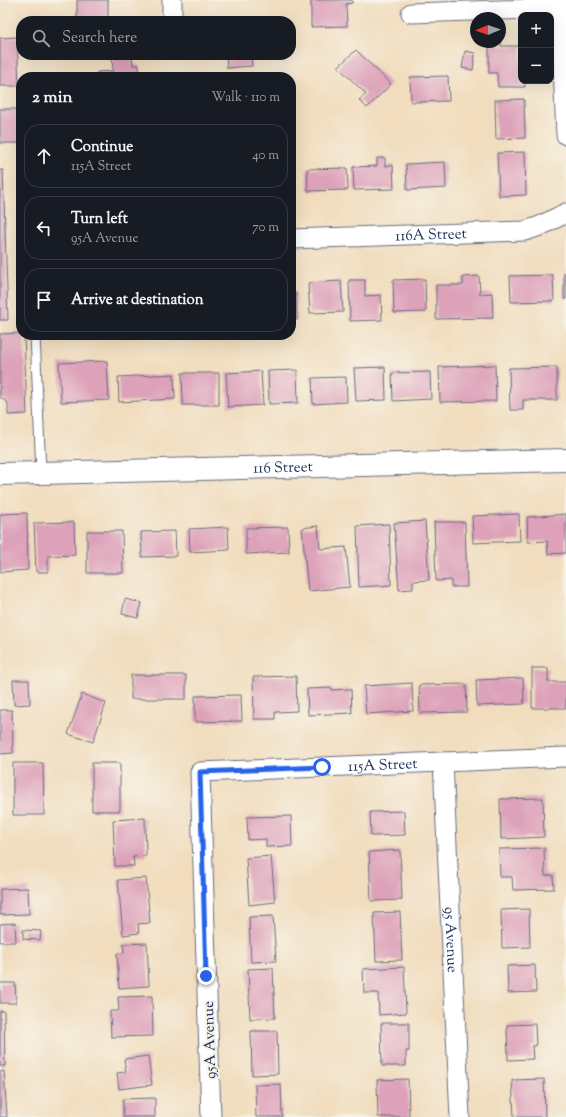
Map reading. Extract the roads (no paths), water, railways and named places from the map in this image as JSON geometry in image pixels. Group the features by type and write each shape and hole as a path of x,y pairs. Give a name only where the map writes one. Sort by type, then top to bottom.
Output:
{"street":[{"path":"172,0 172,16"},
{"path":"411,13 560,4 566,135"},
{"name":"116A Street","path":"296,239 525,231 540,226 566,213"},
{"name":"116 Street","path":"0,474 566,460"},
{"name":"115A Street","path":"200,772 566,757"},
{"name":"95 Avenue","path":"443,762 460,1117"},
{"name":"95A Avenue","path":"200,772 211,1117"}],"lane":[{"path":"35,340 42,473"}]}
